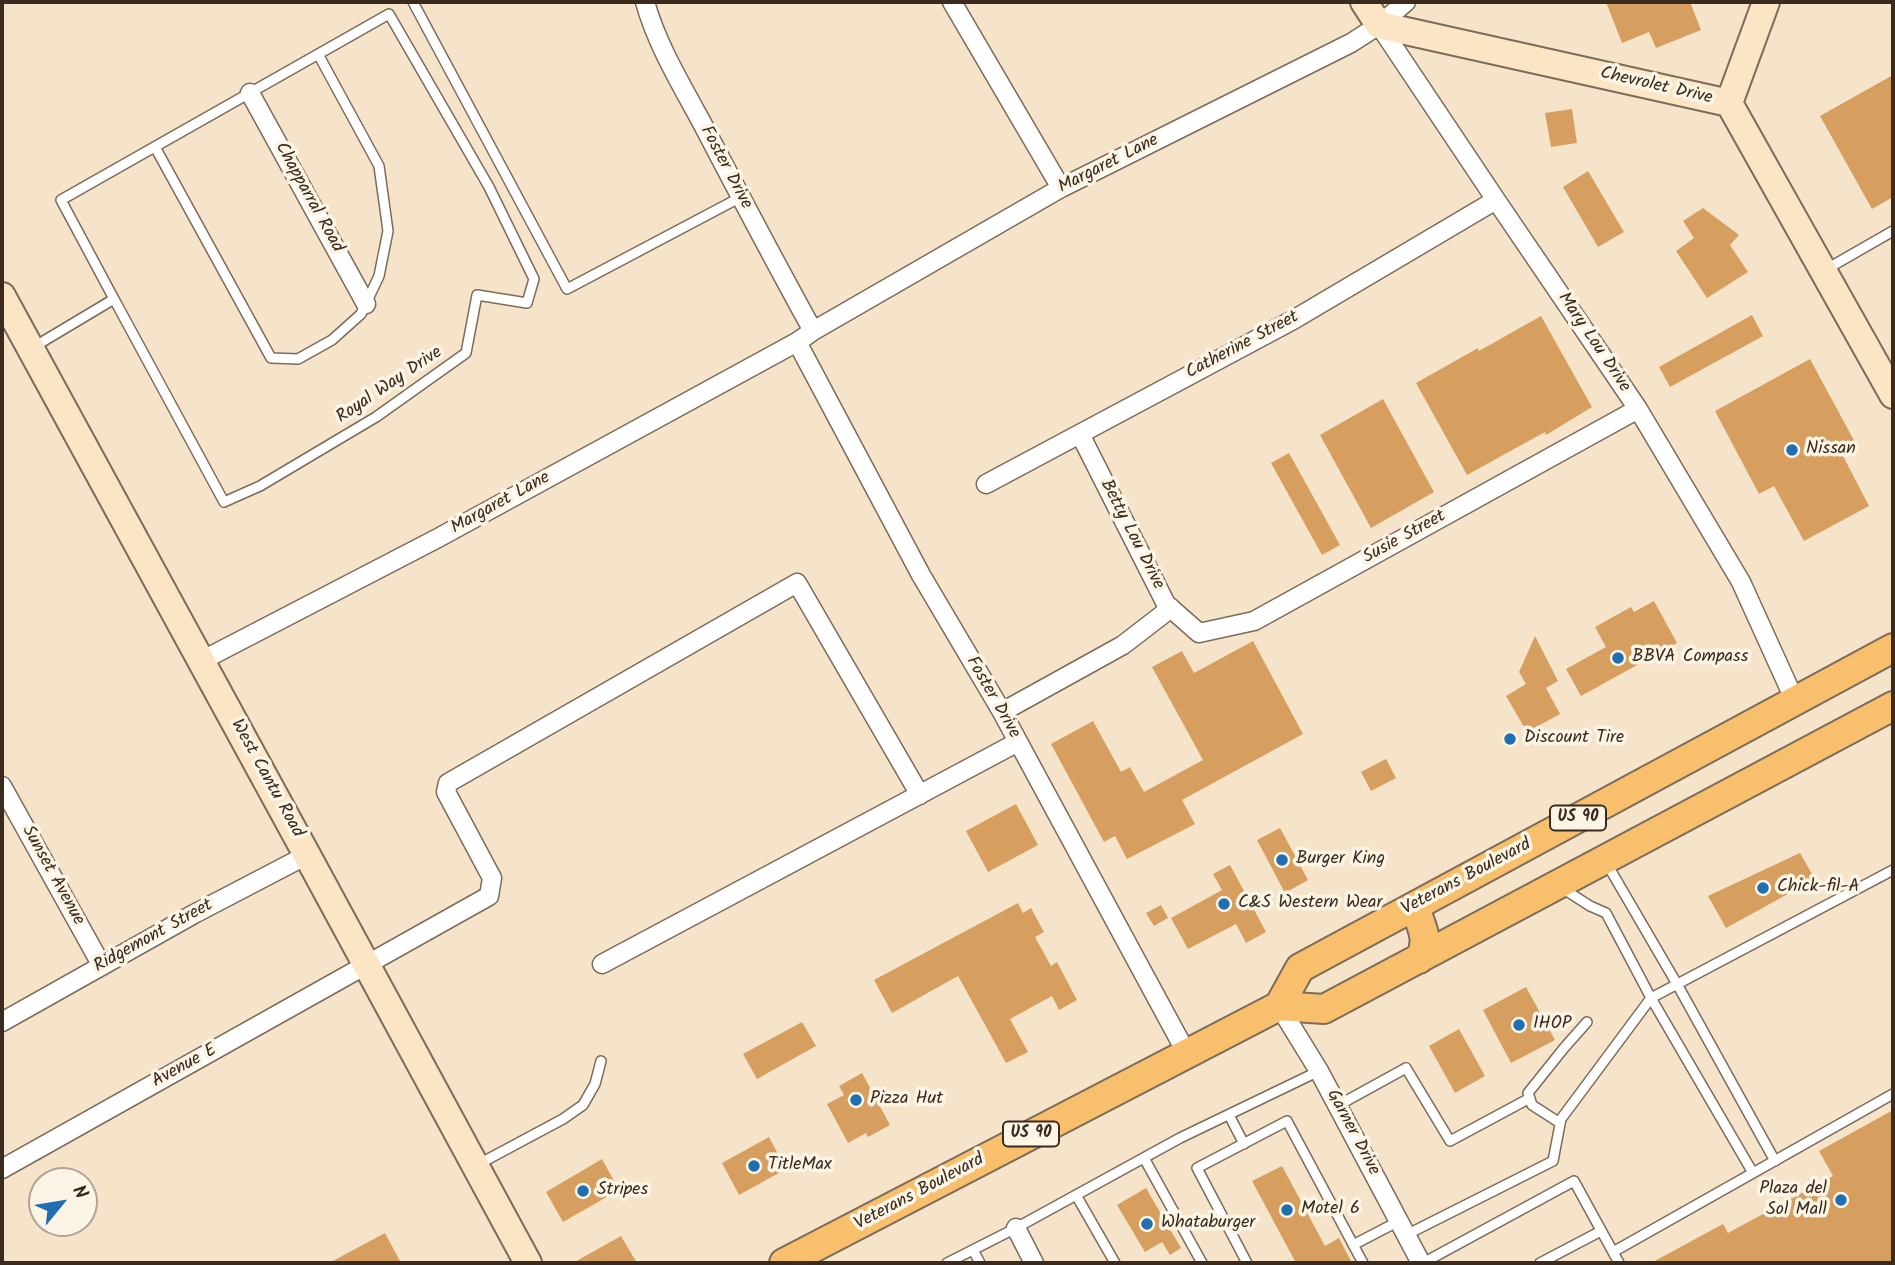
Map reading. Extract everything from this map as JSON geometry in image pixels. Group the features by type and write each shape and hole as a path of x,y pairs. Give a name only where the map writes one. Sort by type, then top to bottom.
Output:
{"main road":[{"name":"Veterans Boulevard","path":"784,1263 1279,1006 1300,968 1893,648"},
{"name":"US 90","path":"1279,1006 1324,1009 1893,706"},
{"path":"1414,907 1425,939 1425,950 1419,959"}],"street":[{"name":"Foster Drive","path":"645,2 662,47 813,331"},
{"path":"951,2 1061,188"},
{"name":"Mary Lou Drive","path":"1364,2 1638,409 1741,582 1795,701"},
{"name":"Margaret Lane","path":"201,661 438,538 797,342 1061,188 1351,43 1380,25 1406,2"},
{"path":"1729,103 1766,2"},
{"name":"Chevrolet Drive","path":"1380,25 1729,103 1893,395"},
{"name":"Chapparral Road","path":"250,93 366,304"},
{"name":"Catherine Street","path":"986,484 1293,320 1496,200"},
{"name":"West Cantu Road","path":"2,296 528,1263"},
{"name":"Foster Drive","path":"797,342 921,575 1002,712 1187,1054"},
{"name":"Susie Street","path":"1171,608 1199,633 1254,621 1638,409"},
{"name":"Betty Lou Drive","path":"1002,712 1123,645 1171,608 1166,604 1080,434"},
{"name":"Avenue E","path":"2,1169 489,896 492,878 446,792 448,783 797,583 920,795"},
{"path":"602,964 1018,743"},
{"name":"Sunset Avenue","path":"2,786 102,966"},
{"name":"Ridgemont Street","path":"2,1022 194,914 307,855"},
{"name":"Garner Drive","path":"1279,1006 1319,1071 1422,1263"},
{"path":"1016,1228 1034,1263"}],"lane":[{"path":"413,2 567,289 741,197"},
{"name":"Royal Way Drive","path":"114,299 224,502 260,485 376,417 466,353 477,295 527,303 534,279 489,187 389,14 318,54"},
{"path":"31,348 114,299 61,200 318,54 379,166 388,231 379,276 361,314 332,340 299,359 271,358 155,147"},
{"path":"1824,270 1893,231"},
{"path":"1604,860 1677,984 1775,1161"},
{"path":"1353,1245 1402,1228 1553,1161 1561,1119 1651,998 1893,870"},
{"path":"1558,885 1606,913 1651,998 1753,1173"},
{"path":"1560,1123 1532,1105 1528,1093 1587,1022"},
{"path":"477,1166 583,1105 595,1084 601,1061"},
{"path":"1337,1106 1406,1068 1450,1141 1530,1098"},
{"path":"947,1263 1144,1158 1319,1071"},
{"path":"1613,1252 1893,1094"},
{"path":"1228,1115 1244,1144"},
{"path":"1247,1263 1197,1168 1287,1121 1363,1263"},
{"path":"1144,1158 1202,1263"},
{"path":"1422,1263 1574,1181 1619,1263"},
{"path":"1076,1195 1115,1263"},
{"path":"1540,1263 1601,1231"},
{"path":"973,1250 980,1263"}],"building":[{"path":"1606,2 1690,2 1701,30 1656,48 1649,32 1622,43"},
{"path":"1893,75 1893,197 1872,209 1820,116"},
{"path":"1572,109 1577,143 1551,147 1545,113"},
{"path":"1588,171 1624,232 1598,247 1563,187"},
{"path":"1703,208 1739,235 1730,245 1748,272 1707,298 1676,251 1694,238 1683,221"},
{"path":"1752,315 1763,336 1670,387 1659,367"},
{"path":"1541,316 1592,407 1546,435 1545,432 1467,475 1416,383"},
{"name":"Nissan","path":"1810,359 1857,446 1842,454 1869,506 1804,541 1774,486 1759,494 1715,411"},
{"path":"1383,399 1434,492 1371,528 1320,435"},
{"path":"1289,453 1340,545 1322,555 1271,463"},
{"name":"BBVA Compass","path":"1654,601 1677,643 1581,696 1566,669 1606,647 1595,627 1631,607 1634,612"},
{"path":"1535,636 1558,681 1546,688 1560,714 1527,732 1506,696 1526,684 1519,672"},
{"path":"1253,641 1303,734 1182,800 1195,824 1127,859 1115,836 1104,842 1051,744 1093,721 1121,772 1130,767 1144,792 1203,760 1152,667 1182,651 1194,673"},
{"path":"1386,759 1396,778 1371,791 1361,772"},
{"path":"1016,804 1038,845 988,872 966,831"},
{"name":"Burger King","path":"1280,828 1308,880 1285,893 1257,840"},
{"name":"Chick-fil-A","path":"1800,853 1815,879 1726,928 1708,896"},
{"name":"C&S Western Wear","path":"1230,865 1266,932 1246,943 1236,924 1188,949 1171,918 1222,890 1213,874"},
{"path":"1018,903 1023,913 1031,908 1044,932 1035,937 1051,966 1057,962 1077,1000 1059,1010 1052,996 1010,1019 1028,1052 1006,1063 958,976 892,1013 874,980"},
{"path":"1161,905 1168,918 1154,926 1146,913"},
{"name":"IHOP","path":"1526,987 1555,1040 1511,1063 1483,1010"},
{"path":"802,1022 816,1046 757,1079 743,1054"},
{"path":"1459,1029 1485,1076 1455,1093 1429,1046"},
{"name":"Pizza Hut","path":"862,1073 890,1125 868,1137 866,1133 848,1143 827,1104 844,1095 839,1086"},
{"name":"Plaza del Sol Mall","path":"1893,1110 1893,1263 1651,1263 1723,1224 1728,1233 1833,1176 1819,1151"},
{"name":"TitleMax","path":"769,1137 786,1169 739,1195 722,1163"},
{"name":"Stripes","path":"602,1159 619,1190 563,1222 546,1192"},
{"name":"Motel 6","path":"1282,1166 1325,1246 1339,1238 1352,1263 1296,1263 1252,1181"},
{"name":"Whataburger","path":"1146,1188 1181,1248 1170,1255 1162,1242 1145,1252 1117,1205"},
{"path":"385,1233 401,1263 329,1263"},
{"path":"621,1236 637,1263 573,1263"}],"place":[{"name":"Nissan","path":"1792,450"},
{"name":"BBVA Compass","path":"1618,658"},
{"name":"Discount Tire","path":"1510,739"},
{"name":"Burger King","path":"1282,860"},
{"name":"Chick-fil-A","path":"1763,888"},
{"name":"C&S Western Wear","path":"1224,904"},
{"name":"IHOP","path":"1519,1025"},
{"name":"Pizza Hut","path":"856,1100"},
{"name":"TitleMax","path":"754,1166"},
{"name":"Stripes","path":"583,1191"},
{"name":"Plaza del Sol Mall","path":"1841,1200"},
{"name":"Motel 6","path":"1287,1210"},
{"name":"Whataburger","path":"1147,1224"}]}
